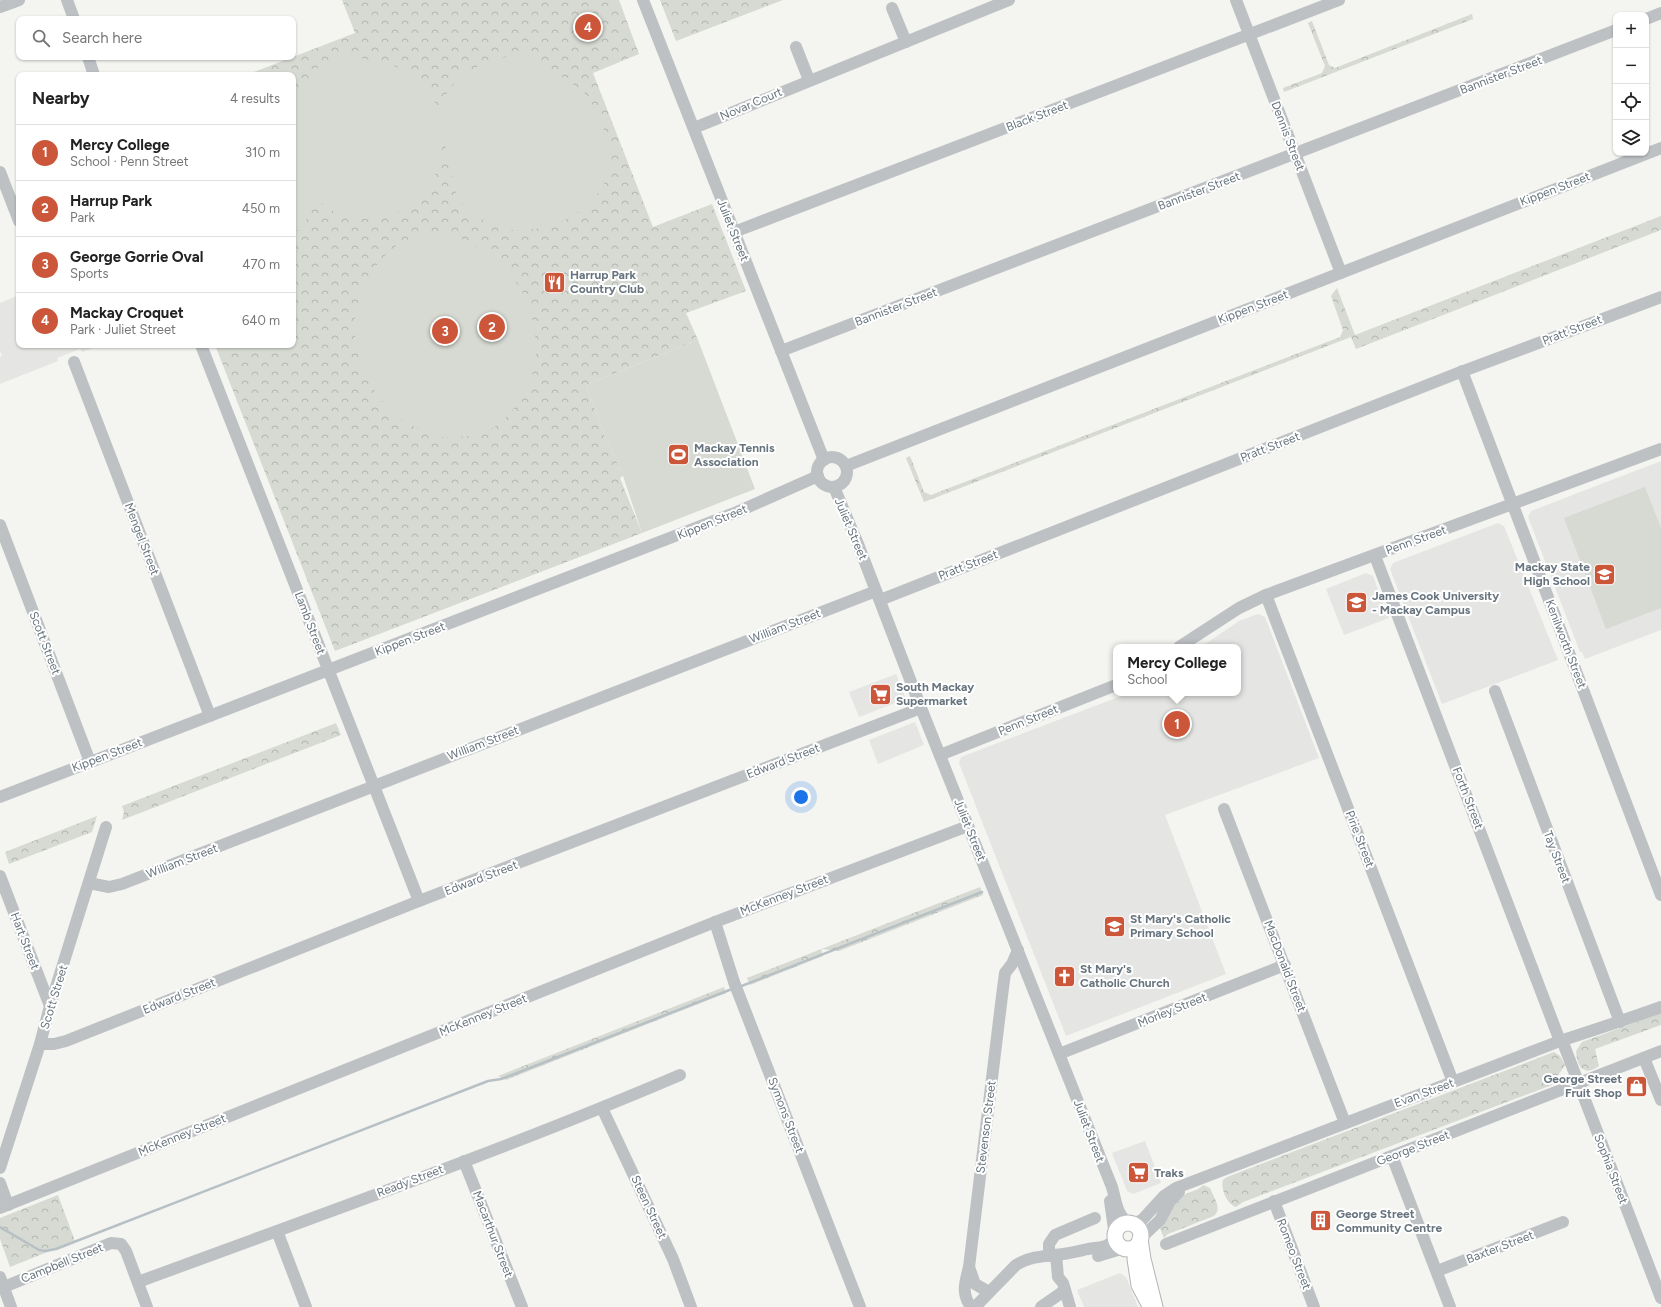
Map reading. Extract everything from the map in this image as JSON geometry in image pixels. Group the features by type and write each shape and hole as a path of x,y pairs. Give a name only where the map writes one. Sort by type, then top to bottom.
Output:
{"main road":[{"path":"1140,1239 1134,1247 1120,1243 1119,1226 1131,1223 1140,1231 1143,1259 1155,1307"},
{"name":"Juliet Street","path":"1120,1243 1135,1259 1139,1285 1151,1307"}],"street":[{"path":"1,4 19,0"},
{"path":"67,0 73,16"},
{"name":"Juliet Street","path":"643,0 824,460"},
{"name":"Dennis Street","path":"1236,0 1341,273"},
{"name":"Black Street","path":"734,232 1339,0"},
{"name":"Novar Court","path":"694,128 1005,1"},
{"path":"892,8 906,42"},
{"path":"1649,18 1661,13"},
{"name":"Bannister Street","path":"781,351 1613,31"},
{"path":"796,47 809,80"},
{"path":"89,60 93,72"},
{"name":"Kippen Street","path":"846,466 1661,148"},
{"path":"0,172 16,213"},
{"name":"Pratt Street","path":"878,595 1462,371 1661,297"},
{"name":"Lamb Street","path":"202,348 419,901"},
{"name":"Mengel Street","path":"74,362 210,716"},
{"name":"Kenilworth Street","path":"1462,371 1661,895"},
{"name":"Penn Street","path":"1184,644 1239,608 1266,595 1375,556 1661,449"},
{"path":"834,457 839,459 846,466 847,470 845,480 842,484 834,487 825,486 819,480 818,467 824,460 834,457"},
{"name":"Kippen Street","path":"0,797 730,515 818,476"},
{"name":"Juliet Street","path":"834,487 1112,1187 1119,1213 1131,1223"},
{"name":"Scott Street","path":"0,525 90,762"},
{"name":"Forth Street","path":"1375,556 1561,1040"},
{"name":"William Street","path":"89,883 109,886 122,884 373,786 878,595"},
{"name":"Pirie Street","path":"1266,595 1453,1082"},
{"name":"Penn Street","path":"940,755 1113,686"},
{"name":"Tay Street","path":"1495,691 1620,1022"},
{"name":"Edward Street","path":"40,1044 54,1044 66,1041 419,901 921,708"},
{"name":"MacDonald Street","path":"1224,809 1345,1123"},
{"name":"McKenney Street","path":"4,1207 715,922 968,826"},
{"name":"Scott Street","path":"0,1168 40,1044 50,1006 106,827"},
{"name":"Hart Street","path":"0,876 50,1006"},
{"name":"Symons Street","path":"715,922 734,982 860,1307"},
{"name":"Stevenson Street","path":"971,1307 965,1298 964,1291 969,1267 1003,986 1005,972 1012,964 1018,950"},
{"name":"Morley Street","path":"1059,1054 1285,965"},
{"path":"1003,986 1009,976 1027,973"},
{"name":"Evan Street","path":"1131,1223 1144,1218 1166,1194 1189,1183 1561,1040 1601,1026 1620,1022 1661,1007"},
{"name":"Sophia Street","path":"1561,1040 1661,1298"},
{"name":"George Street","path":"1166,1244 1661,1051"},
{"path":"1644,1058 1661,1100"},
{"name":"Ready Street","path":"138,1282 464,1161 602,1108 680,1074"},
{"name":"Steen Street","path":"602,1108 673,1259 691,1307"},
{"path":"1392,1156 1450,1307"},
{"name":"Macarthur Street","path":"464,1161 522,1307"},
{"name":"Juliet Street","path":"1106,1173 1120,1243"},
{"path":"0,1183 4,1207"},
{"name":"Evan Street","path":"1140,1239 1161,1219 1171,1199 1189,1183"},
{"name":"Romeo Street","path":"1274,1201 1314,1307"},
{"path":"1070,1307 1058,1277 1059,1255 1049,1245 1054,1236 1095,1218"},
{"name":"Baxter Street","path":"1437,1271 1563,1222"},
{"path":"277,1231 306,1307"},
{"name":"Campbell Street","path":"2,1282 112,1243 121,1244 126,1251 138,1282"},
{"path":"975,1307 1021,1261 1059,1255 1101,1255 1120,1243"},
{"path":"969,1267 975,1284 989,1292"},
{"path":"2,1282 11,1307"},
{"path":"138,1282 147,1307"},
{"path":"1041,1307 1063,1287"}],"shaded area":[{"path":"16,296 16,348 92,348 82,352 80,349 57,358 58,361 0,384 0,357 2,356 0,351 0,303"},
{"name":"Mackay State High School","path":"1661,461 1661,630 1585,659 1582,652 1580,652 1528,517 1531,511"},
{"path":"1498,523 1504,526 1558,660 1442,704 1390,569 1393,563"},
{"name":"James Cook University - Mackay Campus","path":"1366,573 1373,576 1389,618 1344,635 1326,589"},
{"path":"1258,614 1265,617 1319,758 1165,815 1226,974 1066,1036 959,763 961,757 1121,696 1241,696 1241,644 1205,644 1239,621"},
{"path":"896,674 906,699 859,717 849,692"},
{"path":"915,722 924,745 878,764 869,740"},
{"path":"1145,1141 1161,1183 1133,1194 1127,1191 1112,1153"},
{"path":"1120,1273 1126,1277 1138,1307 1084,1307 1077,1290"}],"green space":[{"path":"342,0 619,0 639,54 593,73 653,227 712,204 746,291 686,313 698,340 586,385 604,434 623,476 620,478 642,533 335,651 216,348 296,348 296,72 254,72 285,60 296,60 296,56 355,33"},
{"path":"660,0 783,0 676,41"},
{"path":"1472,14 1473,19 1284,92 1283,88 1322,73 1325,66 1308,23 1312,21 1329,65 1335,68"},
{"path":"525,54 545,65 583,91 597,111 608,141 609,167 605,182 591,204 551,227 516,231 490,224 468,210 457,197 444,140 433,181 414,205 392,214 373,218 356,219 344,217 330,209 313,196 306,221 296,232 296,95 313,72 324,63 338,55 353,56 397,67 416,80 434,100 441,119 442,107 448,90 466,72 494,59"},
{"path":"1661,216 1661,230 1356,349 1351,337 924,502 906,458 910,456 924,492 931,495 1340,337 1343,330 1331,296 1337,288 1355,335"},
{"path":"428,235 448,236 462,239 481,249 514,279 520,288 531,314 536,342 536,356 534,370 529,383 523,395 511,412 496,425 479,434 458,437 437,436 424,432 395,414 379,397 367,377 359,356 355,333 356,310 363,288 375,267 395,247 402,242"},
{"name":"Mackay Tennis Association","path":"698,340 755,489 642,533 623,476 604,434 586,385"},
{"path":"1645,487 1661,528 1661,608 1606,629 1564,518"},
{"path":"336,723 341,735 122,820 124,812 122,806"},
{"path":"97,816 92,832 9,864 5,852"},
{"path":"980,887 983,895 839,951 821,949"},
{"path":"821,949 823,956 750,985 747,978"},
{"path":"724,987 726,993 506,1080 498,1076"},
{"path":"1661,1013 1661,1025 1595,1049 1599,1066 1589,1071 1582,1069 1578,1062 1576,1051 1582,1042"},
{"path":"1554,1052 1560,1056 1565,1065 1552,1085 1243,1202 1236,1207 1230,1203 1223,1191 1222,1183 1227,1177"},
{"path":"1203,1185 1210,1188 1216,1202 1218,1210 1217,1213 1214,1216 1168,1234 1164,1238 1159,1226 1170,1209 1180,1198 1199,1189"},
{"path":"58,1195 75,1241 10,1267 0,1239 0,1218"}],"waterway":[{"path":"739,987 982,892"},
{"path":"0,1227 39,1250 45,1251 56,1249 488,1081 501,1079 517,1073 732,989"}],"place":[{"name":"Mackay Croquet","path":"588,27"},
{"name":"Harrup Park Country Club","path":"554,282"},
{"name":"Harrup Park","path":"492,327"},
{"name":"George Gorrie Oval","path":"445,331"},
{"name":"Mackay Tennis Association","path":"678,455"},
{"name":"Mackay State High School","path":"1605,574"},
{"name":"James Cook University - Mackay Campus","path":"1357,603"},
{"name":"South Mackay Supermarket","path":"881,694"},
{"name":"Mercy College","path":"1177,724"},
{"name":"St Mary's Catholic Primary School","path":"1115,926"},
{"name":"St Mary's Catholic Church","path":"1065,976"},
{"name":"George Street Fruit Shop","path":"1637,1086"},
{"name":"Traks","path":"1138,1173"},
{"name":"George Street Community Centre","path":"1320,1221"}]}
